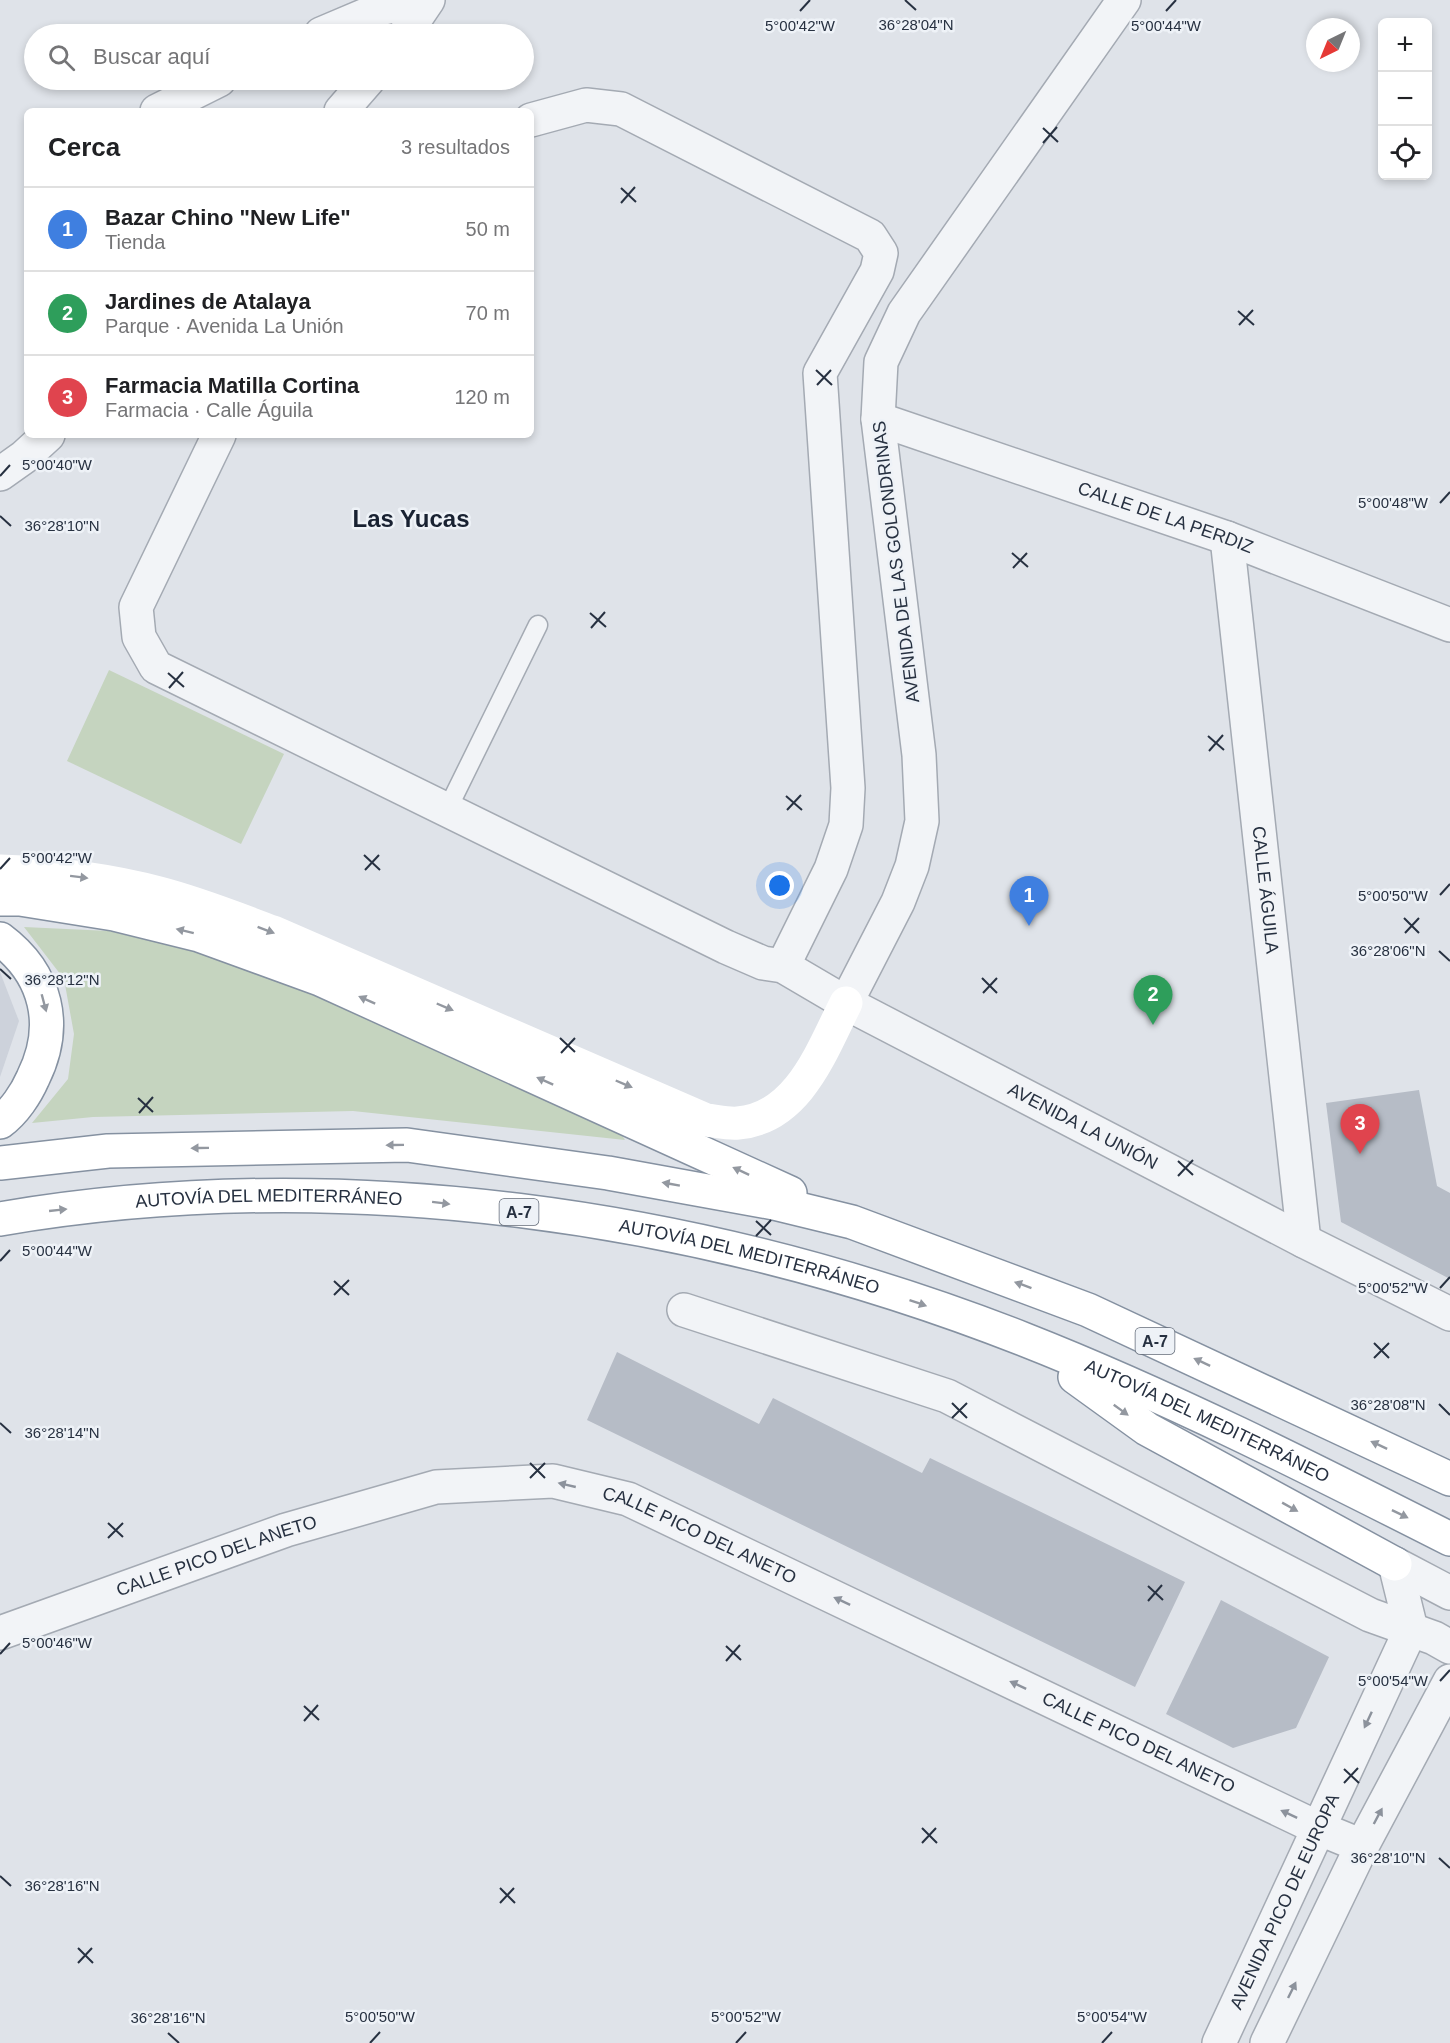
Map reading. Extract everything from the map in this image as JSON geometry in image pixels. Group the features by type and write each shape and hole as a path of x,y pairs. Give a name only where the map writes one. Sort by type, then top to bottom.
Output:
{"main road":[{"path":"0,871 98,880 159,893 203,906 273,932 706,1120 738,1123 770,1115 795,1094 808,1075 846,1003"},
{"path":"0,899 20,899 114,914 199,934 320,979 852,1221"},
{"path":"0,939 15,950 38,981 48,1021 44,1057 27,1092 0,1122"},
{"name":"A-7","path":"0,1163 108,1150 407,1145 620,1175 714,1191 852,1221 1088,1310 1450,1479"},
{"name":"AUTOVÍA DEL MEDITERRÁNEO","path":"0,1219 50,1210 214,1195 403,1198 565,1217 727,1249 868,1286 1023,1339 1182,1409 1450,1539"},
{"path":"1023,1339 1147,1429 1395,1564"},
{"path":"1411,1460 1450,1471"}],"street":[{"path":"345,24 380,9 421,0"},
{"path":"412,24 428,0"},
{"name":"AVENIDA DE LAS GOLONDRINAS","path":"846,1003 898,902 912,866 922,821 920,755 878,419 881,363 904,313 1124,0"},
{"path":"164,108 199,90"},
{"path":"344,108 359,90"},
{"path":"534,119 586,105 621,109 870,236 881,253 877,271 820,373 848,788 846,825 831,869 783,966"},
{"name":"CALLE DE LA PERDIZ","path":"878,419 1227,538 1450,625"},
{"path":"0,474 24,458 45,438"},
{"name":"AVENIDA LA UNIÓN","path":"218,438 136,607 140,637 156,667 448,808 726,947 763,963 783,966 846,1003 1304,1242 1450,1314"},
{"name":"CALLE ÁGUILA","path":"1227,538 1304,1242"},
{"path":"684,1310 947,1396 1370,1616 1411,1629 1450,1647"},
{"name":"CALLE PICO DEL ANETO","path":"0,1633 286,1530 436,1486 553,1481 628,1499 1318,1828 1362,1846"},
{"path":"1395,1564 1411,1629"},
{"path":"1395,1564 1450,1593"},
{"name":"AVENIDA PICO DE EUROPA","path":"1219,2043 1411,1629"},
{"path":"1267,2043 1362,1846 1450,1681"},
{"path":"1421,1737 1450,1722"}],"lane":[{"path":"448,808 538,625"}],"shaded area":[{"path":"0,972 19,1021 0,1077"}],"green space":[{"path":"109,670 284,754 241,844 67,761"},
{"path":"24,927 109,931 251,965 618,1129 625,1140 353,1111 93,1117 32,1123 68,1079 74,1034 64,979"}],"building":[{"path":"1419,1090 1437,1186 1450,1193 1450,1279 1341,1222 1326,1103"},
{"path":"617,1352 759,1424 773,1398 922,1473 930,1458 1185,1582 1135,1687 587,1420"},
{"path":"1221,1600 1329,1657 1296,1728 1233,1748 1166,1714"}],"place":[{"name":"Bazar Chino \"New Life\"","path":"1029,926"},
{"name":"Jardines de Atalaya","path":"1153,1025"},
{"name":"Farmacia Matilla Cortina","path":"1360,1154"}],"district":[{"name":"Las Yucas","path":"411,519"}]}
